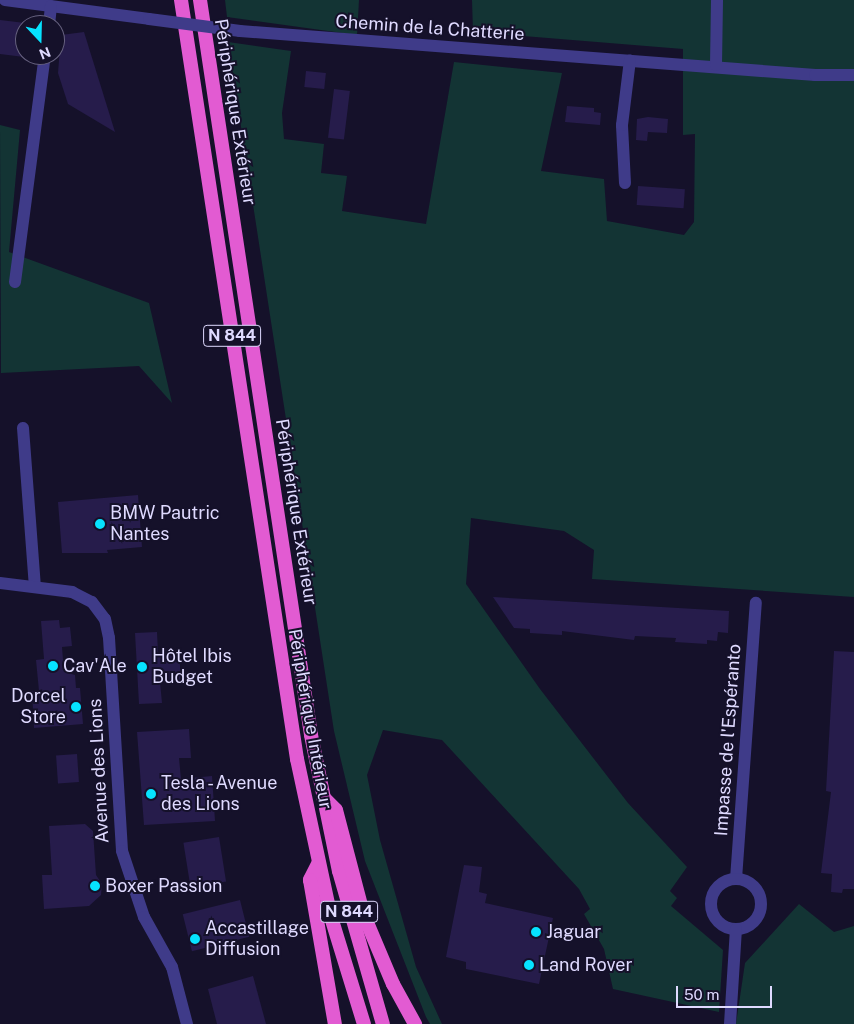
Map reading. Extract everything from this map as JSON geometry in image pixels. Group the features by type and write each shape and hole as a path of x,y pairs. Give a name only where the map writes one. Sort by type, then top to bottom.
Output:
{"highway":[{"name":"Périphérique Intérieur","path":"181,0 289,716 318,864 364,1024"},
{"name":"Périphérique Extérieur","path":"200,0 322,797 350,919 383,1024"},
{"path":"322,797 336,810 363,913 393,984 415,1024"},
{"path":"318,864 310,880 335,1024"}],"street":[{"name":"Chemin de la Chatterie","path":"5,0 51,6 83,5 149,19 240,31 716,65 815,75 854,75"},
{"path":"716,65 718,0"},
{"path":"50,15 51,6"},
{"path":"625,183 622,125 630,60"},
{"path":"15,282 44,65"},
{"path":"23,428 35,587"},
{"name":"Avenue des Lions","path":"0,583 72,592 92,602 105,619 109,638 122,851 144,917 172,967 187,1024"},
{"name":"Impasse de l'Espéranto","path":"736,879 756,603"},
{"path":"736,879 750,884 761,904 751,924 736,929 720,923 712,909 714,892 727,881 736,879"},
{"path":"730,1024 736,929"}],"green space":[{"path":"225,0 359,0 357,35 227,17"},
{"path":"472,0 854,0 854,597 592,579 594,550 564,531 471,518 466,584 540,689 628,803 687,867 670,891 677,898 671,906 723,950 719,1012 613,989 604,949 584,914 590,909 579,889 442,740 383,730 367,775 380,840 416,967 442,1024 430,1024 426,1017 365,861 334,731 228,42 291,51 282,113 284,139 324,144 321,173 347,176 342,211 426,224 454,62 562,73 541,171 604,179 607,221 684,235 694,222 695,134 683,135 683,49 473,32"},
{"path":"0,125 20,130 9,252 149,303 172,403 139,366 1,373"},
{"path":"799,904 834,932 854,926 854,1024 736,1024 745,963"}],"building":[{"path":"0,20 15,22 15,56 0,54"},
{"path":"84,32 115,132 68,104 58,73 59,65 65,65 65,34"},
{"path":"306,71 326,73 324,89 304,87"},
{"path":"334,89 350,91 344,140 328,138"},
{"path":"567,106 594,108 594,112 601,113 600,125 565,122"},
{"path":"648,117 668,119 667,133 648,132 647,141 636,140 637,119"},
{"path":"638,186 685,189 684,208 637,205"},
{"name":"BMW Pautric Nantes","path":"138,495 142,547 107,550 108,553 62,553 58,502"},
{"path":"493,597 729,611 728,633 718,632 717,641 707,640 707,644 675,642 676,638 635,636 634,640 562,631 562,635 530,633 530,629 514,628"},
{"path":"59,620 60,628 70,627 72,646 62,647 64,672 75,675 76,688 80,688 83,724 34,728 32,691 39,691 36,660 44,659 41,621"},
{"path":"157,632 158,653 179,652 181,681 160,682 162,703 139,704 135,633"},
{"path":"834,651 854,652 854,889 843,889 842,893 831,892 832,874 821,873 831,792 826,791"},
{"path":"189,729 191,758 179,758 181,779 212,776 215,821 144,825 137,732"},
{"path":"77,754 79,782 58,783 56,755"},
{"path":"85,824 93,831 96,875 102,884 101,895 89,906 44,909 42,875 52,875 49,826"},
{"path":"219,837 226,881 190,887 183,843"},
{"path":"464,865 482,867 479,892 487,894 485,903 553,918 539,984 466,969 466,962 446,957"},
{"path":"240,900 249,937 192,951 183,914"},
{"path":"253,976 266,1024 217,1024 208,989"}],"place":[{"name":"BMW Pautric Nantes","path":"100,524"},
{"name":"Cav'Ale","path":"53,666"},
{"name":"Hôtel Ibis Budget","path":"142,667"},
{"name":"Dorcel Store","path":"76,707"},
{"name":"Tesla - Avenue des Lions","path":"151,794"},
{"name":"Boxer Passion","path":"95,886"},
{"name":"Jaguar","path":"536,932"},
{"name":"Accastillage Diffusion","path":"195,939"},
{"name":"Land Rover","path":"529,965"}]}
